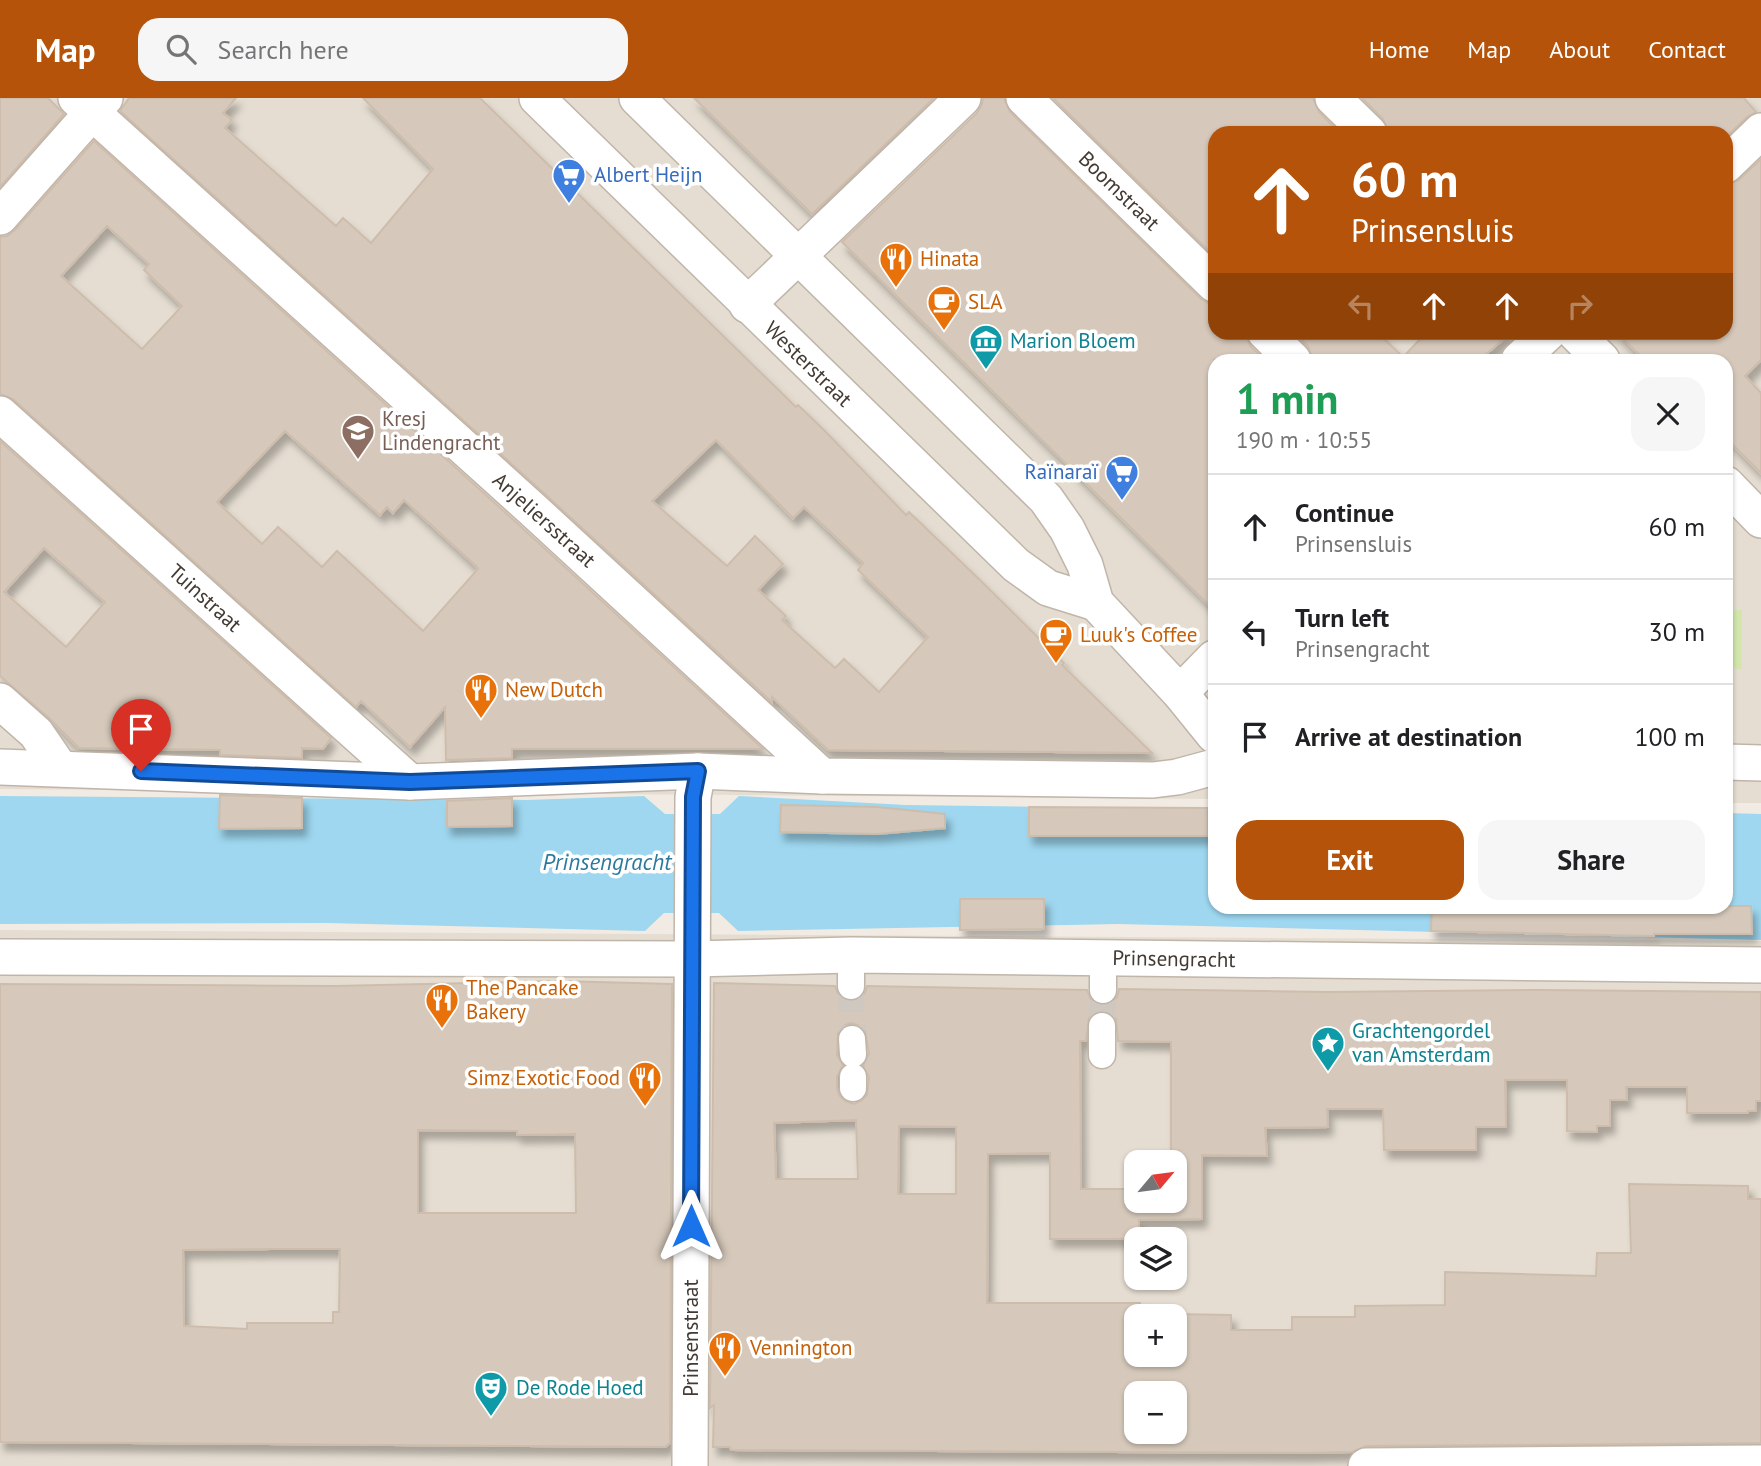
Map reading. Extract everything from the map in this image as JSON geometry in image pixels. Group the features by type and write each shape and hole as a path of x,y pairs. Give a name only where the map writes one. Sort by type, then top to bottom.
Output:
{"street":[{"name":"Westerstraat","path":"537,98 1016,565 1048,588 1096,603"},
{"name":"Westerstraat","path":"637,98 1046,499 1067,529 1079,553 1096,603 1180,693 1208,728"},
{"path":"747,304 963,98"},
{"name":"Boomstraat","path":"1024,98 1208,278"},
{"path":"1333,98 1362,126"},
{"path":"0,217 91,103"},
{"name":"Anjeliersstraat","path":"91,103 822,776"},
{"path":"1733,158 1761,131"},
{"path":"1273,340 1287,354"},
{"path":"1525,354 1540,340"},
{"path":"1582,340 1596,354"},
{"name":"Tuinstraat","path":"0,414 410,782"},
{"path":"1733,491 1761,520"},
{"path":"0,767 410,782 696,784 822,776 1153,780 1203,770 1180,693 1208,664"},
{"path":"0,701 36,733 60,768"},
{"path":"1733,762 1761,763"},
{"name":"Prinsenstraat","path":"690,1466 692,916 696,784"},
{"name":"Prinsengracht","path":"0,957 692,959 851,970 1103,974 1761,965"},
{"path":"1102,1026 1102,1055"},
{"path":"1366,1466 1761,1464"}],"shaded area":[{"path":"0,98 1761,98 1761,803 1733,803 1733,354 1208,354 1208,799 0,789"},
{"path":"0,930 1761,941 1761,1466 0,1466"}],"green space":[{"path":"1733,610 1742,610 1741,669 1733,668"}],"water":[{"path":"0,796 527,800 644,796 665,814 720,814 739,796 906,805 1208,809 1208,914 1733,914 1733,813 1761,814 1761,940 1118,924 738,931 719,913 664,913 645,931 327,923 0,924"}],"building":[{"path":"0,98 48,98 64,114 0,187"},
{"path":"129,98 236,98 223,113 232,120 225,128 336,226 343,218 371,243 433,169 363,98 480,98 796,407 798,405 825,431 906,515 909,512 982,582 1152,753 828,750 120,111","holes":["716,440 793,518 804,507 863,563 858,570 928,637 879,692 844,659 835,668 782,620 786,616 758,590 783,564 755,536 727,566 652,501"]},
{"path":"694,98 934,98 812,214"},
{"path":"983,98 1004,98 1010,112 1208,303 1208,340 1248,340 1259,354 1208,354 1208,604 842,242 977,113"},
{"path":"1053,98 1313,98 1319,112 1333,126 1208,126 1208,250"},
{"path":"1362,98 1744,98 1756,112 1733,130 1733,126 1386,126 1383,119"},
{"path":"94,141 763,749 512,749 512,758 446,760 445,707 410,747 361,701 356,707 13,399 0,394 0,237 15,230","holes":["107,226 149,264 144,270 182,306 142,349 61,276","285,431 380,515 387,507 393,513 404,500 476,566 478,569 423,631 337,551 322,567 278,527 262,544 217,502"]},
{"path":"1761,159 1761,360 1745,376 1761,393 1761,473 1733,445 1733,354 1639,354 1624,340 1733,340 1733,182"},
{"path":"1302,340 1385,340 1400,354 1311,354"},
{"path":"1419,340 1503,340 1486,354 1406,354"},
{"path":"0,441 331,738 323,749 302,748 302,758 220,755 220,750 79,748 0,676","holes":["44,548 105,602 66,647 4,592"]},
{"path":"220,795 302,798 302,828 219,829"},
{"path":"512,798 512,826 447,827 447,801"},
{"path":"781,805 877,807 945,814 945,828 877,834 780,832"},
{"path":"1029,807 1208,808 1208,836 1029,836"},
{"path":"960,899 1044,899 1044,929 960,930"},
{"path":"1733,906 1751,906 1752,934 1654,936 1431,931 1432,914 1733,914"},
{"path":"559,981 672,984 670,1443 665,1447 0,1442 0,984 335,986","holes":["418,1130 517,1131 517,1135 575,1134 576,1213 418,1213","340,1249 339,1312 333,1312 333,1323 247,1323 247,1329 184,1326 183,1250"]},
{"path":"714,983 835,986 838,994 850,1002 859,999 867,986 1087,990 1090,998 1102,1006 1117,997 1119,989 1761,992 1761,1101 1756,1101 1756,1111 1748,1113 1687,1113 1687,1087 1626,1087 1627,1100 1610,1100 1610,1126 1597,1126 1597,1132 1567,1131 1567,1080 1505,1080 1506,1127 1476,1127 1476,1150 1384,1150 1383,1109 1327,1109 1328,1127 1265,1128 1267,1156 1202,1155 1202,1219 1139,1220 1139,1227 1124,1227 1124,1239 1050,1239 1050,1153 988,1154 987,1303 1140,1303 1124,1304 1124,1367 1187,1367 1187,1314 1231,1315 1231,1330 1292,1330 1292,1317 1355,1317 1355,1306 1445,1305 1445,1272 1596,1276 1597,1253 1631,1253 1629,1184 1748,1186 1748,1199 1761,1199 1761,1443 1366,1446 1352,1452 1305,1453 731,1450 730,1447 713,1447 714,1405 710,1408","holes":["1101,1010 1109,1012 1116,1019 1118,1041 1171,1042 1171,1150 1187,1150 1187,1213 1124,1213 1124,1189 1081,1189 1080,1041 1086,1041 1089,1018","850,1023 865,1031 869,1053 863,1066 869,1077 867,1095 854,1104 845,1101 837,1088 837,1076 843,1065 837,1055 838,1033 843,1026","856,1120 858,1179 776,1179 774,1123","899,1126 956,1127 956,1194 898,1194"]}],"tunnel":[{"path":"851,986 852,1039"},
{"path":"1102,1026 1103,990"}],"place":[{"name":"Albert Heijn","path":"569,205"},
{"name":"Hinata","path":"896,289"},
{"name":"SLA","path":"944,332"},
{"name":"Marion Bloem","path":"986,371"},
{"name":"Kresj Lindengracht","path":"358,461"},
{"name":"Raïnaraï","path":"1122,502"},
{"name":"Luuk's Coffee","path":"1056,665"},
{"name":"New Dutch","path":"481,720"},
{"name":"The Pancake Bakery","path":"442,1030"},
{"name":"Grachtengordel van Amsterdam","path":"1328,1073"},
{"name":"Simz Exotic Food","path":"645,1108"},
{"name":"Vennington","path":"725,1378"},
{"name":"De Rode Hoed","path":"491,1418"}],"route":[{"path":"141,771 410,782 698,771 693,797 691,1226"}]}
